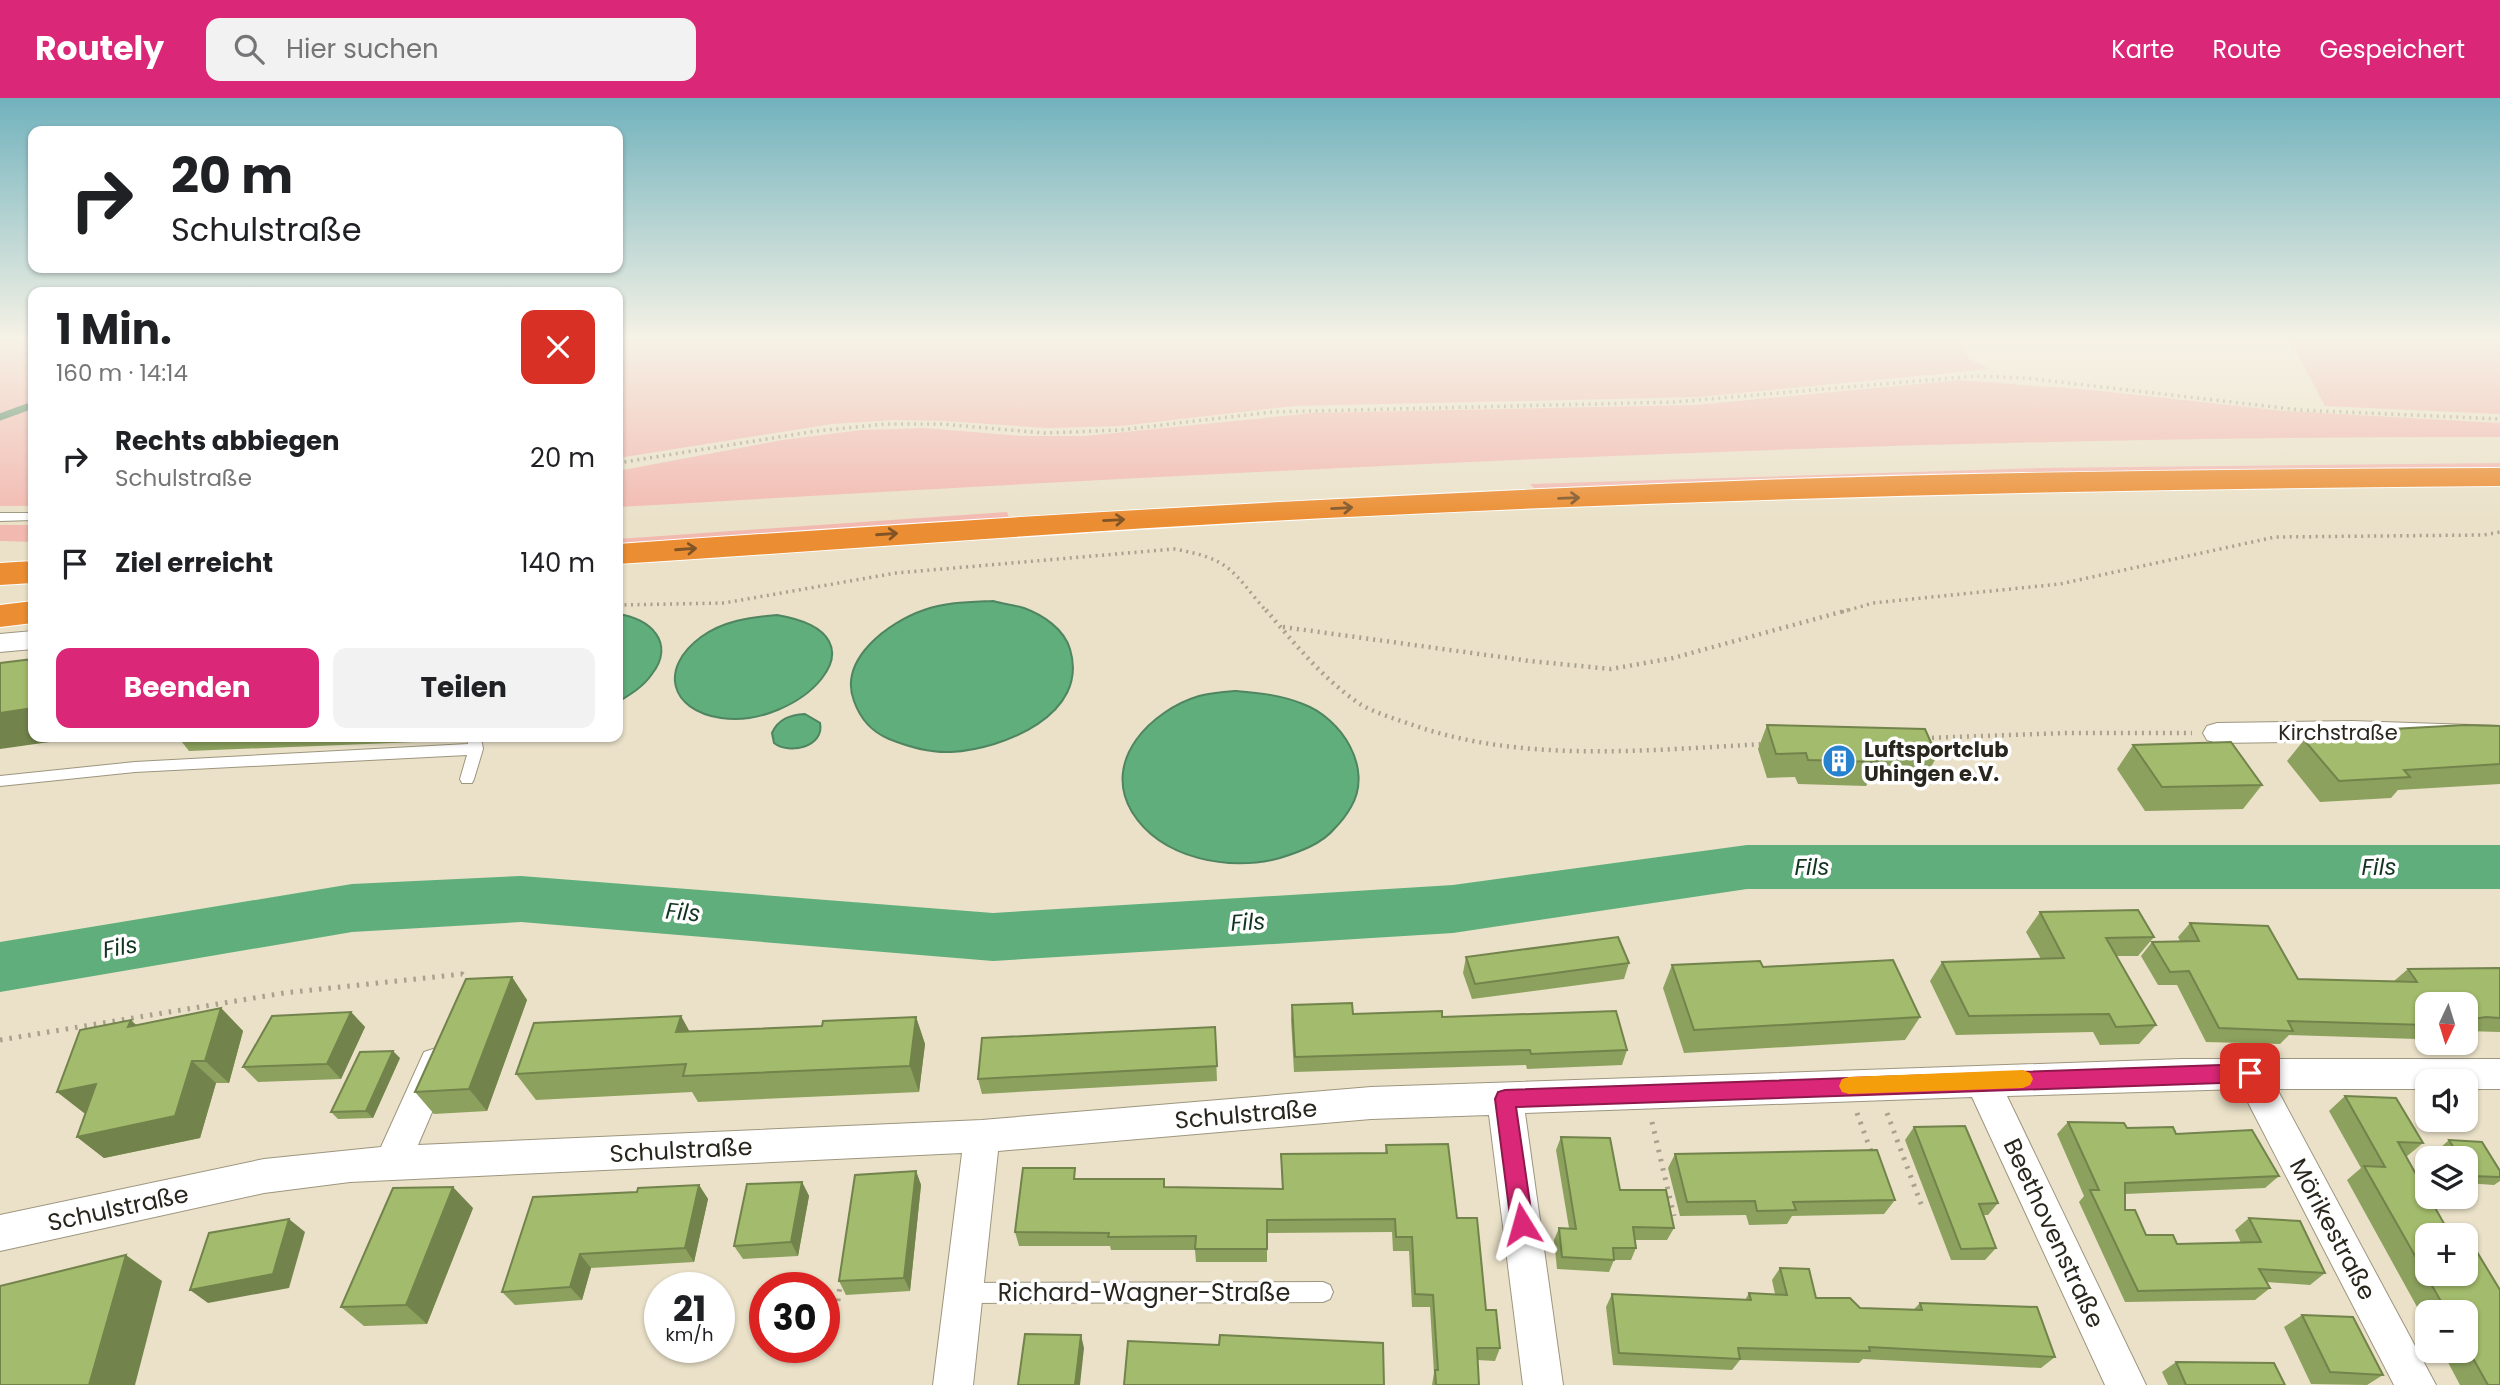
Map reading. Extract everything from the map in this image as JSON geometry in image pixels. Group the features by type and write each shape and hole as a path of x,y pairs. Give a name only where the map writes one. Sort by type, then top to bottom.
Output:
{"highway":[{"path":"623,530 983,505 1516,477 2007,460 2500,455"},
{"path":"623,554 1037,525 1487,501 2035,482 2500,477"},
{"path":"0,547 28,548"},
{"path":"0,574 28,572"},
{"path":"0,599 28,597"},
{"path":"0,616 28,613"}],"street":[{"path":"0,643 28,640"},
{"name":"Kirchstraße","path":"2217,733 2352,731 2500,736"},
{"path":"392,1163 448,1035"},
{"name":"Schulstraße","path":"0,1233 264,1176 350,1165 982,1136 1371,1103 1982,1080 2250,1073 2500,1074"},
{"name":"Mörikestraße","path":"2250,1073 2416,1385"},
{"name":"Beethovenstraße","path":"1982,1080 2126,1385"},
{"path":"1505,1099 1543,1385"},
{"name":"Richard-Wagner-Straße","path":"953,1385 982,1136"}],"lane":[{"path":"0,517 28,517"},
{"path":"0,781 135,767 475,743 467,779"},
{"name":"Richard-Wagner-Straße","path":"965,1293 1324,1292"}],"path":[{"path":"623,462 816,431 885,424 942,424 1044,433 1119,430 1272,412 1685,401"},
{"path":"2223,401 2300,410 2500,419"},
{"path":"1282,626 1530,661 1611,668 1672,658 1873,603 2060,583 2275,537 2500,532"},
{"path":"623,605 724,603 895,573 1174,549 1207,555 1227,564 1320,669 1361,704 1409,725 1465,740 1545,748 1766,744"},
{"path":"1916,739 2066,733 2217,733"},
{"path":"0,1040 284,993 462,974 471,982 468,989"},
{"path":"1861,1085 1874,1159"},
{"path":"1861,1085 1921,1204"},
{"path":"1645,1093 1674,1216"},
{"path":"840,1283 841,1274"}],"shaded area":[{"path":"0,401 28,401 28,506 0,506"},
{"path":"623,401 1516,401 1294,406 1120,426 1046,428 894,420 832,424 623,457"},
{"path":"1738,401 2193,401 2285,411 2500,423 2500,437 2029,442 1794,449 1323,469 623,507 623,470 782,440 862,430 924,428 1021,436 1085,436 1313,413 1696,405"},
{"path":"2322,401 2500,401 2500,414 2325,406"},
{"path":"2500,463 2500,467 1895,476 1534,488 1530,484 2040,468"},
{"path":"1007,512 1009,518 623,546 623,539"},
{"path":"0,525 28,525 28,542 0,541"},
{"path":"993,601 1024,608 1038,615 1058,629 1067,642 1073,672 1067,693 1055,710 1038,724 1017,735 994,744 951,752 935,752 889,739 863,719 854,701 851,686 853,671 860,657 882,633 896,623 932,607"},
{"path":"623,615 649,627 660,642 659,663 636,690 623,699"},
{"path":"777,615 812,626 829,641 831,660 822,678 803,696 778,710 750,718 721,718 703,713 681,697 675,674 679,662 701,637 718,627 737,621"},
{"path":"1236,691 1287,698 1317,711 1341,732 1356,761 1359,776 1357,792 1342,821 1317,843 1280,858 1260,862 1219,862 1178,851 1145,828 1132,812 1124,793 1123,774 1127,756 1149,725 1181,703 1199,696"},
{"path":"805,714 820,723 820,731 812,743 788,748 774,743 772,733 781,721"}],"building":[{"path":"28,660 28,709 0,713 0,663"},
{"path":"1767,725 1925,729 1937,756 1875,754 1878,762 1808,760 1806,753 1776,754"},
{"path":"2500,726 2500,764 2404,770 2410,777 2339,781 2304,740 2398,735 2393,729"},
{"path":"2231,742 2262,785 2162,787 2133,745"},
{"path":"2138,910 2154,937 2106,938 2156,1025 2116,1027 2109,1014 1969,1016 1942,962 2064,958 2040,912"},
{"path":"2190,923 2268,926 2298,979 2417,982 2408,969 2500,968 2500,1018 2478,1018 2478,992 2415,992 2415,1025 2288,1021 2293,1031 2219,1028 2189,971 2170,972 2152,942 2199,941"},
{"path":"1618,937 1629,963 1475,984 1466,957"},
{"path":"1893,960 1920,1017 1694,1030 1672,965 1760,961 1763,967"},
{"path":"512,977 469,1089 415,1092 466,979"},
{"path":"1352,1003 1353,1014 1442,1011 1442,1017 1616,1011 1627,1050 1295,1057 1292,1005"},
{"path":"221,1008 205,1061 192,1061 175,1116 77,1137 96,1084 57,1092 80,1030 131,1020 128,1027"},
{"path":"351,1012 327,1064 243,1067 272,1016"},
{"path":"681,1016 676,1032 822,1026 823,1021 916,1017 910,1066 683,1076 686,1064 516,1074 534,1023"},
{"path":"1215,1027 1217,1066 978,1079 982,1038"},
{"path":"393,1051 366,1111 331,1112 360,1052"},
{"path":"2345,1096 2396,1098 2423,1143 2398,1142 2415,1172 2415,1209 2436,1209 2444,1223 2415,1223 2415,1256 2364,1166 2385,1167"},
{"path":"2068,1122 2124,1123 2127,1128 2173,1127 2176,1134 2252,1130 2279,1176 2125,1183 2125,1210 2135,1210 2146,1235 2173,1235 2177,1244 2261,1242 2249,1218 2300,1221 2325,1273 2259,1269 2270,1288 2138,1291 2090,1190 2099,1190"},
{"path":"1965,1126 1998,1203 1979,1204 1996,1248 1961,1249 1914,1127"},
{"path":"1561,1137 1610,1138 1620,1190 1666,1190 1674,1228 1633,1227 1636,1248 1613,1248 1614,1260 1562,1257 1559,1228 1576,1229"},
{"path":"2449,1140 2482,1142 2500,1171 2500,1177 2478,1176 2478,1146 2453,1146"},
{"path":"1448,1144 1457,1218 1477,1218 1486,1310 1496,1310 1500,1348 1477,1348 1479,1385 1436,1385 1435,1370 1438,1370 1433,1295 1415,1294 1412,1237 1396,1237 1395,1219 1267,1220 1267,1249 1195,1249 1196,1236 1108,1237 1109,1233 1015,1232 1023,1168 1075,1168 1074,1179 1164,1179 1164,1187 1283,1189 1281,1154 1387,1153 1386,1145"},
{"path":"1877,1150 1895,1200 1793,1202 1796,1210 1757,1211 1755,1201 1687,1202 1675,1154"},
{"path":"916,1171 904,1278 840,1281 855,1175"},
{"path":"802,1182 791,1242 734,1246 747,1184"},
{"path":"699,1185 685,1248 580,1254 570,1287 502,1292 533,1197 637,1192 638,1188"},
{"path":"453,1187 406,1305 341,1307 393,1188"},
{"path":"289,1219 273,1274 190,1290 209,1233"},
{"path":"2478,1254 2500,1290 2500,1385 2488,1385 2476,1363 2478,1363 2478,1300 2440,1300 2432,1286 2478,1286"},
{"path":"126,1255 89,1385 0,1385 0,1286"},
{"path":"1780,1268 1809,1269 1816,1298 1850,1298 1860,1308 1922,1310 1920,1303 2037,1307 2055,1357 1869,1347 1870,1351 1738,1348 1740,1359 1619,1353 1612,1294 1751,1300 1749,1293 1787,1295"},
{"path":"2302,1315 2353,1317 2383,1375 2330,1372"},
{"path":"1025,1334 1081,1335 1075,1385 1018,1385"},
{"path":"1220,1335 1383,1343 1384,1385 1124,1385 1128,1341 1219,1345"},
{"path":"2176,1362 2274,1363 2285,1385 2186,1385"}],"waterway":[{"path":"0,417 28,407"},
{"name":"Fils","path":"0,967 352,908 521,899 993,937 1453,909 1747,867 2500,867"}],"slow traffic":[{"path":"1849,1086 2023,1079"}],"place":[{"name":"Luftsportclub Uhingen e.V.","path":"1839,761"}],"route":[{"path":"1522,1224 1505,1099 1955,1081 2250,1073"}]}
